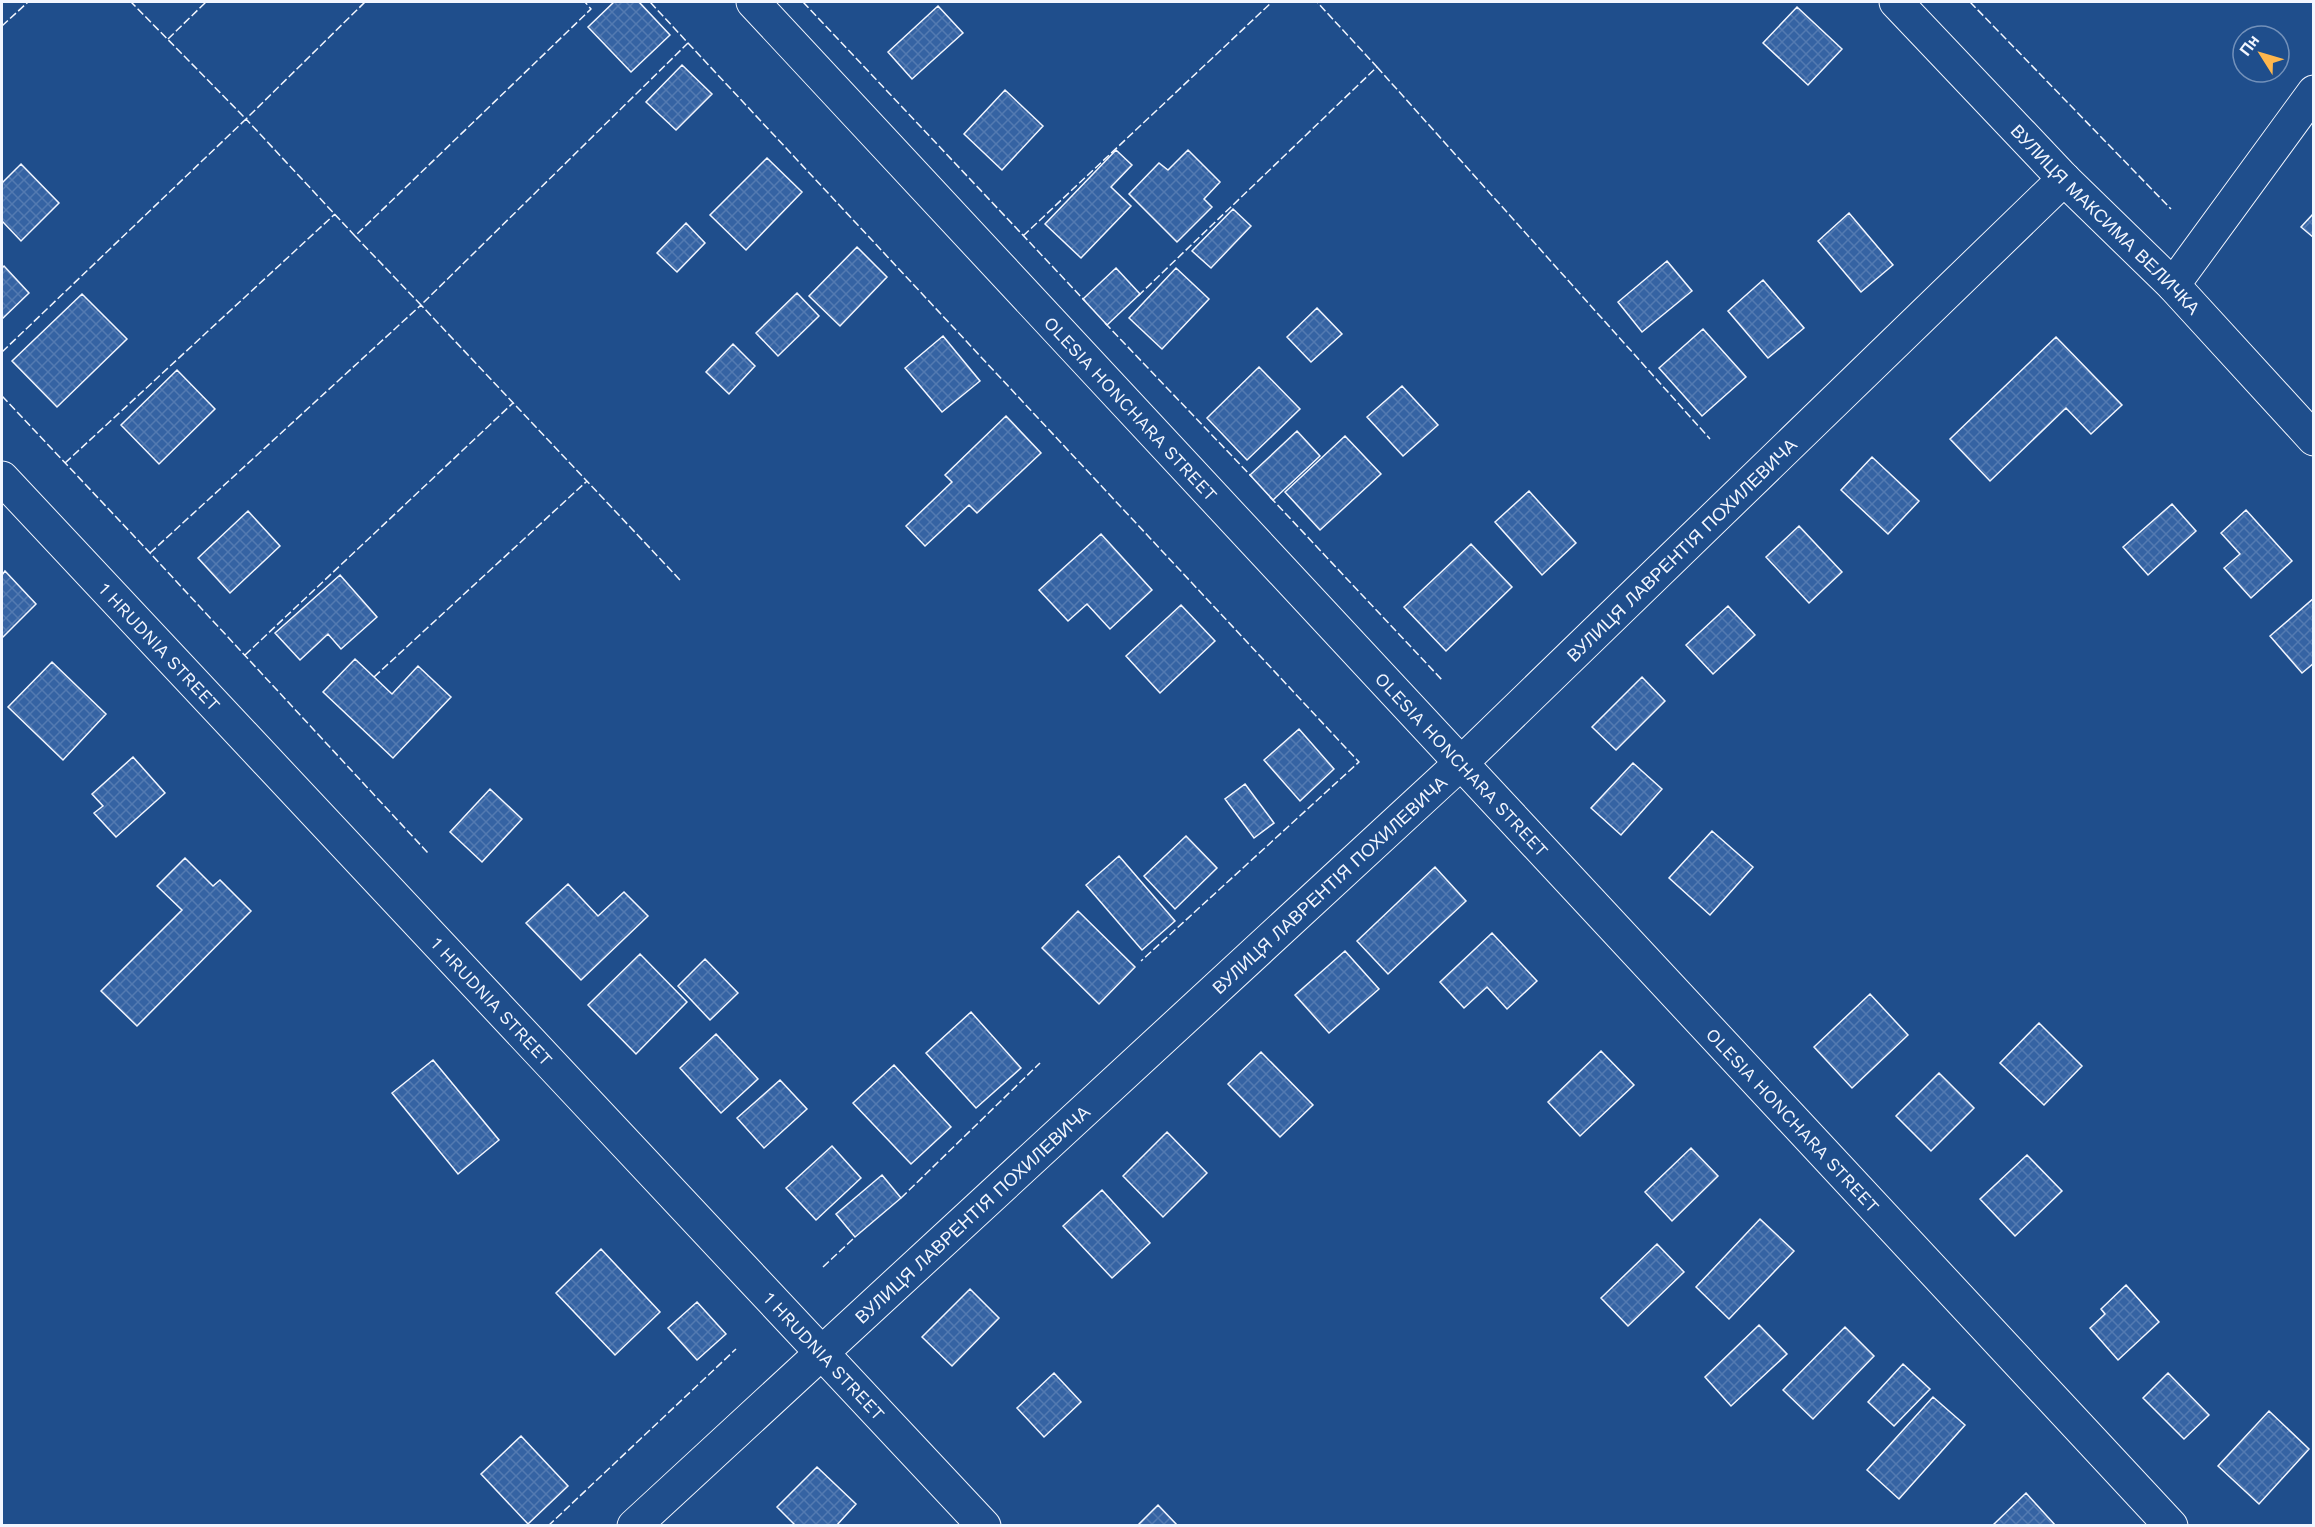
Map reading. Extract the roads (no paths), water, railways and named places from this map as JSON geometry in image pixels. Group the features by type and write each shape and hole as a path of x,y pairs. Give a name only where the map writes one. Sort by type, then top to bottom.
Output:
{"street":[{"name":"OLESIA HONCHARA STREET","path":"753,2 2171,1526"},
{"name":"ВУЛИЦЯ МАКСИМА ВЕЛИЧКА","path":"1896,2 2064,179 2173,285 2313,439"},
{"path":"2173,285 2313,92"},
{"name":"ВУЛИЦЯ ЛАВРЕНТІЯ ПОХИЛЕВИЧА","path":"634,1526 1462,762 2064,179"},
{"name":"1 HRUDNIA STREET","path":"2,478 984,1526"}]}
